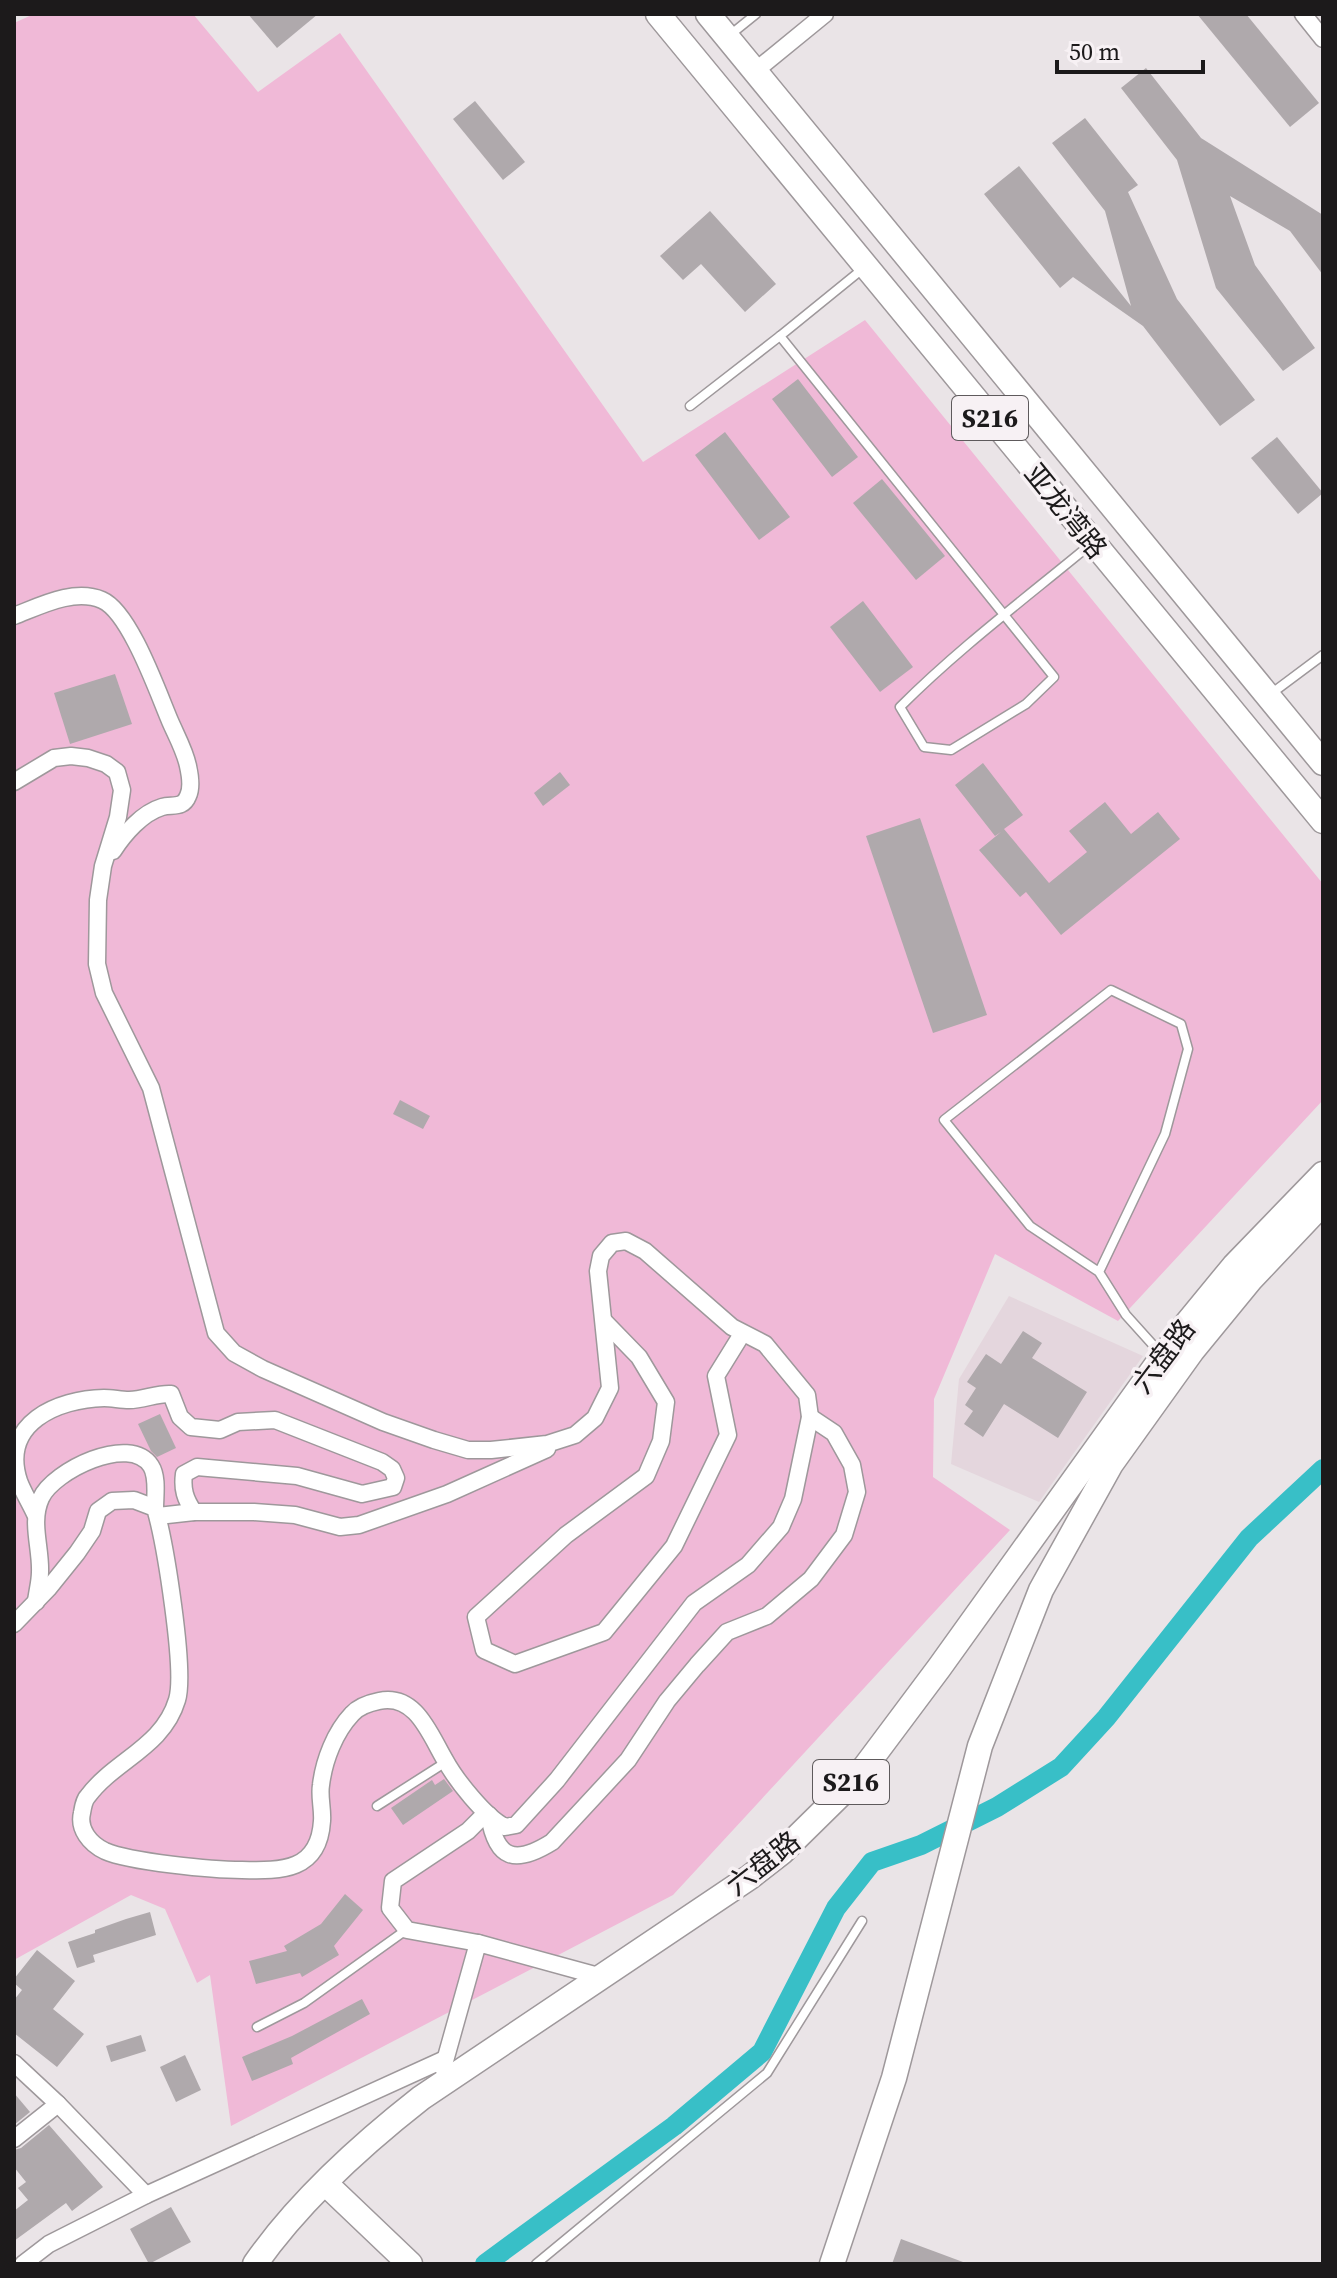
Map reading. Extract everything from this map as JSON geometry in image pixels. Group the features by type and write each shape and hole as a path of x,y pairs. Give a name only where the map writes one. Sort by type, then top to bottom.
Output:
{"main road":[{"name":"亚龙湾路","path":"658,14 1323,821"},
{"name":"亚龙湾路","path":"708,14 1323,763"},
{"name":"六盘路","path":"255,2264 272,2240 325,2183 392,2121 750,1877 782,1852 840,1795 865,1767 939,1668 1162,1356 1234,1266 1323,1174"},
{"name":"六盘路","path":"832,2264 894,2078 980,1746 1041,1590 1111,1464 1192,1351 1251,1279 1323,1203"},
{"path":"325,2183 410,2264"}],"street":[{"path":"754,72 825,14"},
{"path":"1303,14 1323,39"},
{"path":"14,616 86,595 107,602 121,619 149,667 188,764 190,792 187,800 177,806 161,807 128,830 103,866"},
{"path":"14,782 54,758 71,756 106,764 117,772 122,790 118,817 103,866 96,940 97,964 104,993 151,1088 212,1321 224,1343 234,1353 263,1369 383,1422 468,1450 547,1444 575,1435"},
{"path":"14,1624 36,1602 92,1531 98,1511 112,1501 134,1500 156,1512 274,1513 295,1515 340,1527 359,1525 484,1479 575,1435 595,1418 610,1388 598,1271 601,1256 612,1243 626,1241 645,1251 742,1334 765,1344 807,1395 810,1417 793,1499 781,1527 748,1565 694,1603 557,1780 516,1825 505,1827 488,1814 446,1762 426,1724 409,1707 390,1698 368,1703 353,1713 337,1735 320,1786 322,1821 318,1846 300,1864 278,1871 193,1866 107,1852 91,1842 81,1818 86,1798 159,1734 177,1703 181,1684 156,1512 152,1467 141,1456 127,1453 94,1459 63,1474 48,1486 35,1514"},
{"path":"604,1321 639,1357 666,1402 661,1441 646,1476 566,1535 476,1617 484,1650 515,1664 604,1632 674,1546 728,1435 716,1376 742,1334"},
{"path":"36,1602 40,1571 35,1514 18,1479 15,1460 19,1439 29,1421 52,1408 103,1398 134,1400 161,1393 171,1394 180,1417 191,1427 220,1430 238,1422 275,1420 382,1462 392,1469 396,1478 393,1487 362,1494 297,1476 197,1467 184,1474 183,1484 184,1494 194,1512"},
{"path":"488,1814 492,1835 503,1852 516,1858 552,1842 628,1760 667,1701 727,1632 767,1616 811,1579 844,1535 857,1492 852,1465 834,1433 810,1417"},
{"path":"488,1814 393,1881 390,1908 407,1930 478,1943 602,1977"},
{"path":"438,2087 478,1943"},
{"path":"23,2264 49,2244 146,2195 445,2059"},
{"path":"14,2063 146,2195"},
{"path":"14,2139 58,2104"}],"lane":[{"path":"727,38 756,14"},
{"path":"690,406 866,266"},
{"path":"780,336 1006,615 1054,677 1026,704 951,750 924,747 900,707 931,676 1006,615 1093,543"},
{"path":"1268,696 1323,655"},
{"path":"1099,1272 1165,1134 1188,1049 1181,1024 1111,990 944,1120 1030,1226 1099,1272 1126,1315 1162,1356"},
{"path":"377,1806 446,1762"},
{"path":"536,2264 767,2073 862,1921"},
{"path":"257,2027 304,2003 407,1930"}],"shaded area":[{"path":"34,14 193,14 258,92 340,33 643,462 865,320 1323,884 1323,1100 1118,1321 995,1254 934,1399 933,1477 1010,1530 673,1895 231,2126 210,1975 197,1983 165,1909 131,1895 14,1960 14,23"},
{"path":"1009,1296 1143,1356 1039,1502 951,1464 959,1379"}],"building":[{"path":"248,14 318,14 277,48"},
{"path":"1197,14 1246,14 1319,103 1290,127"},
{"path":"1146,68 1201,138 1323,215 1323,275 1290,231 1230,196 1255,265 1315,348 1283,371 1216,288 1177,160 1121,88"},
{"path":"475,101 525,162 503,180 453,119"},
{"path":"1085,118 1138,185 1128,192 1177,299 1255,400 1220,426 1143,326 1073,277 1060,288 984,194 1019,166 1131,306 1105,211 1052,143"},
{"path":"710,211 776,284 745,312 701,264 683,280 660,256"},
{"path":"798,379 858,457 832,477 772,399"},
{"path":"725,432 790,517 759,540 695,455"},
{"path":"1277,437 1323,493 1298,514 1251,458"},
{"path":"882,479 945,556 916,580 853,503"},
{"path":"863,601 913,667 880,692 830,627"},
{"path":"115,674 132,724 70,744 54,693"},
{"path":"983,763 1023,815 1004,829 1049,883 1087,852 1069,831 1105,802 1131,834 1158,812 1180,839 1061,935 1026,892 1020,897 979,850 1001,832 995,836 955,785"},
{"path":"560,772 570,785 543,806 534,793"},
{"path":"920,818 987,1015 933,1033 866,836"},
{"path":"400,1100 430,1116 423,1129 393,1114"},
{"path":"1023,1331 1042,1343 1032,1358 1087,1392 1058,1438 1004,1404 983,1437 964,1424 973,1411 965,1405 976,1388 967,1382 986,1354 1001,1364"},
{"path":"160,1414 176,1448 157,1457 138,1424"},
{"path":"444,1779 453,1791 403,1825 391,1808 432,1780 435,1785"},
{"path":"345,1894 363,1910 334,1946 339,1955 302,1977 300,1973 256,1984 249,1961 287,1951 284,1946 321,1924"},
{"path":"150,1912 156,1935 93,1955 95,1962 77,1968 68,1942"},
{"path":"37,1950 75,1981 53,2009 84,2034 57,2067 14,2033 14,2000 22,1990 14,1979"},
{"path":"362,1999 370,2014 291,2058 293,2064 252,2081 242,2057 292,2036"},
{"path":"141,2035 146,2051 111,2062 106,2046"},
{"path":"185,2055 201,2090 176,2102 160,2067"},
{"path":"14,2093 30,2112 14,2125"},
{"path":"49,2125 103,2187 72,2211 66,2203 14,2241 14,2211 28,2200 18,2188 26,2182 14,2167 14,2150 21,2148"},
{"path":"171,2207 191,2242 149,2264 130,2229"},
{"path":"901,2239 963,2262 963,2264 892,2264"}],"waterway":[{"path":"485,2264 674,2126 762,2052 836,1908 872,1862 921,1845 997,1807 1061,1767 1106,1718 1249,1538 1323,1469"}]}
